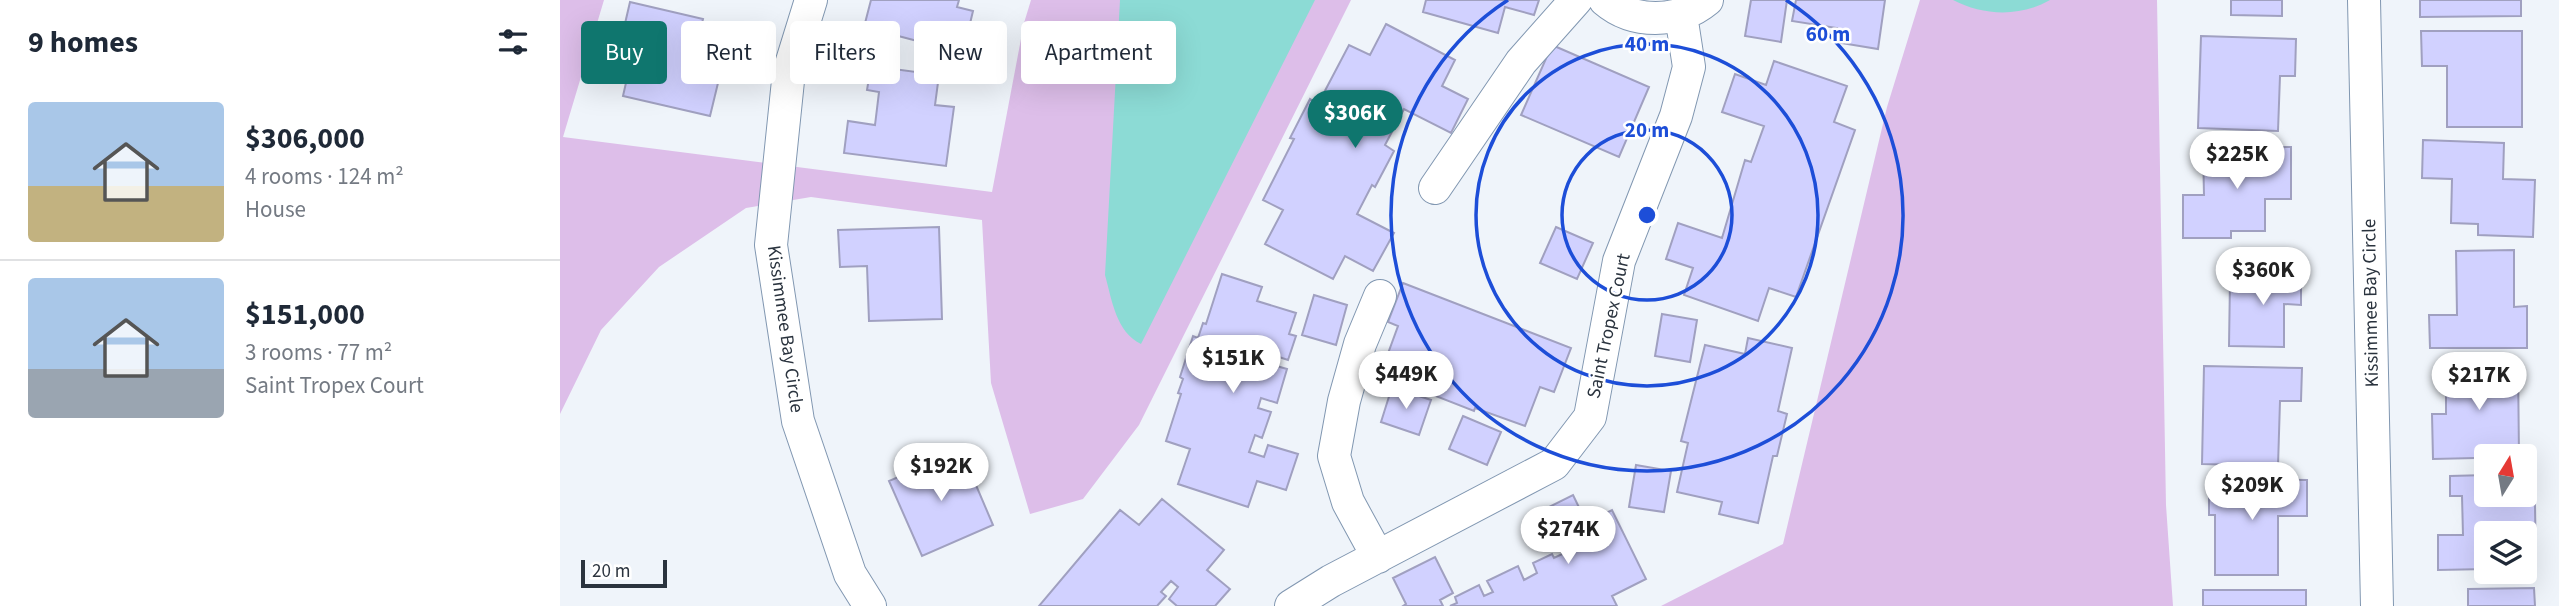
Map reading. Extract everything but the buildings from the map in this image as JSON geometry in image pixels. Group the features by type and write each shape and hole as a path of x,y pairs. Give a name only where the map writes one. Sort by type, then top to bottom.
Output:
{"street":[{"name":"Kissimmee Bay Circle","path":"811,0 789,71 771,245 798,421 850,573 870,606"},
{"path":"1435,188 1521,62 1576,0"},
{"name":"Saint Tropex Court","path":"1291,606 1378,556 1554,464 1590,417 1619,261 1676,116 1689,67 1694,7 1656,19 1630,15 1605,0"},
{"name":"Kissimmee Bay Circle","path":"2364,0 2377,606"},
{"path":"1378,556 1348,502 1334,456 1343,401 1360,344 1380,296"}],"shaded area":[{"path":"560,0 604,0 598,21 581,21 581,77 563,137 992,192 1021,39 1021,84 1176,84 1176,21 1025,21 1031,0 1351,0 1139,425 1083,499 1030,514 991,383 982,220 811,197 746,208 659,267 601,330 560,414"},
{"path":"1120,0 1315,0 1141,344 1126,332 1120,323 1105,275 1115,84 1176,84 1176,21 1119,21"},
{"path":"1920,0 2157,0 2166,505 2173,606 1661,606 1783,544 1887,107"},
{"path":"1953,0 2050,0 2039,6 2014,12 1989,12"}]}
